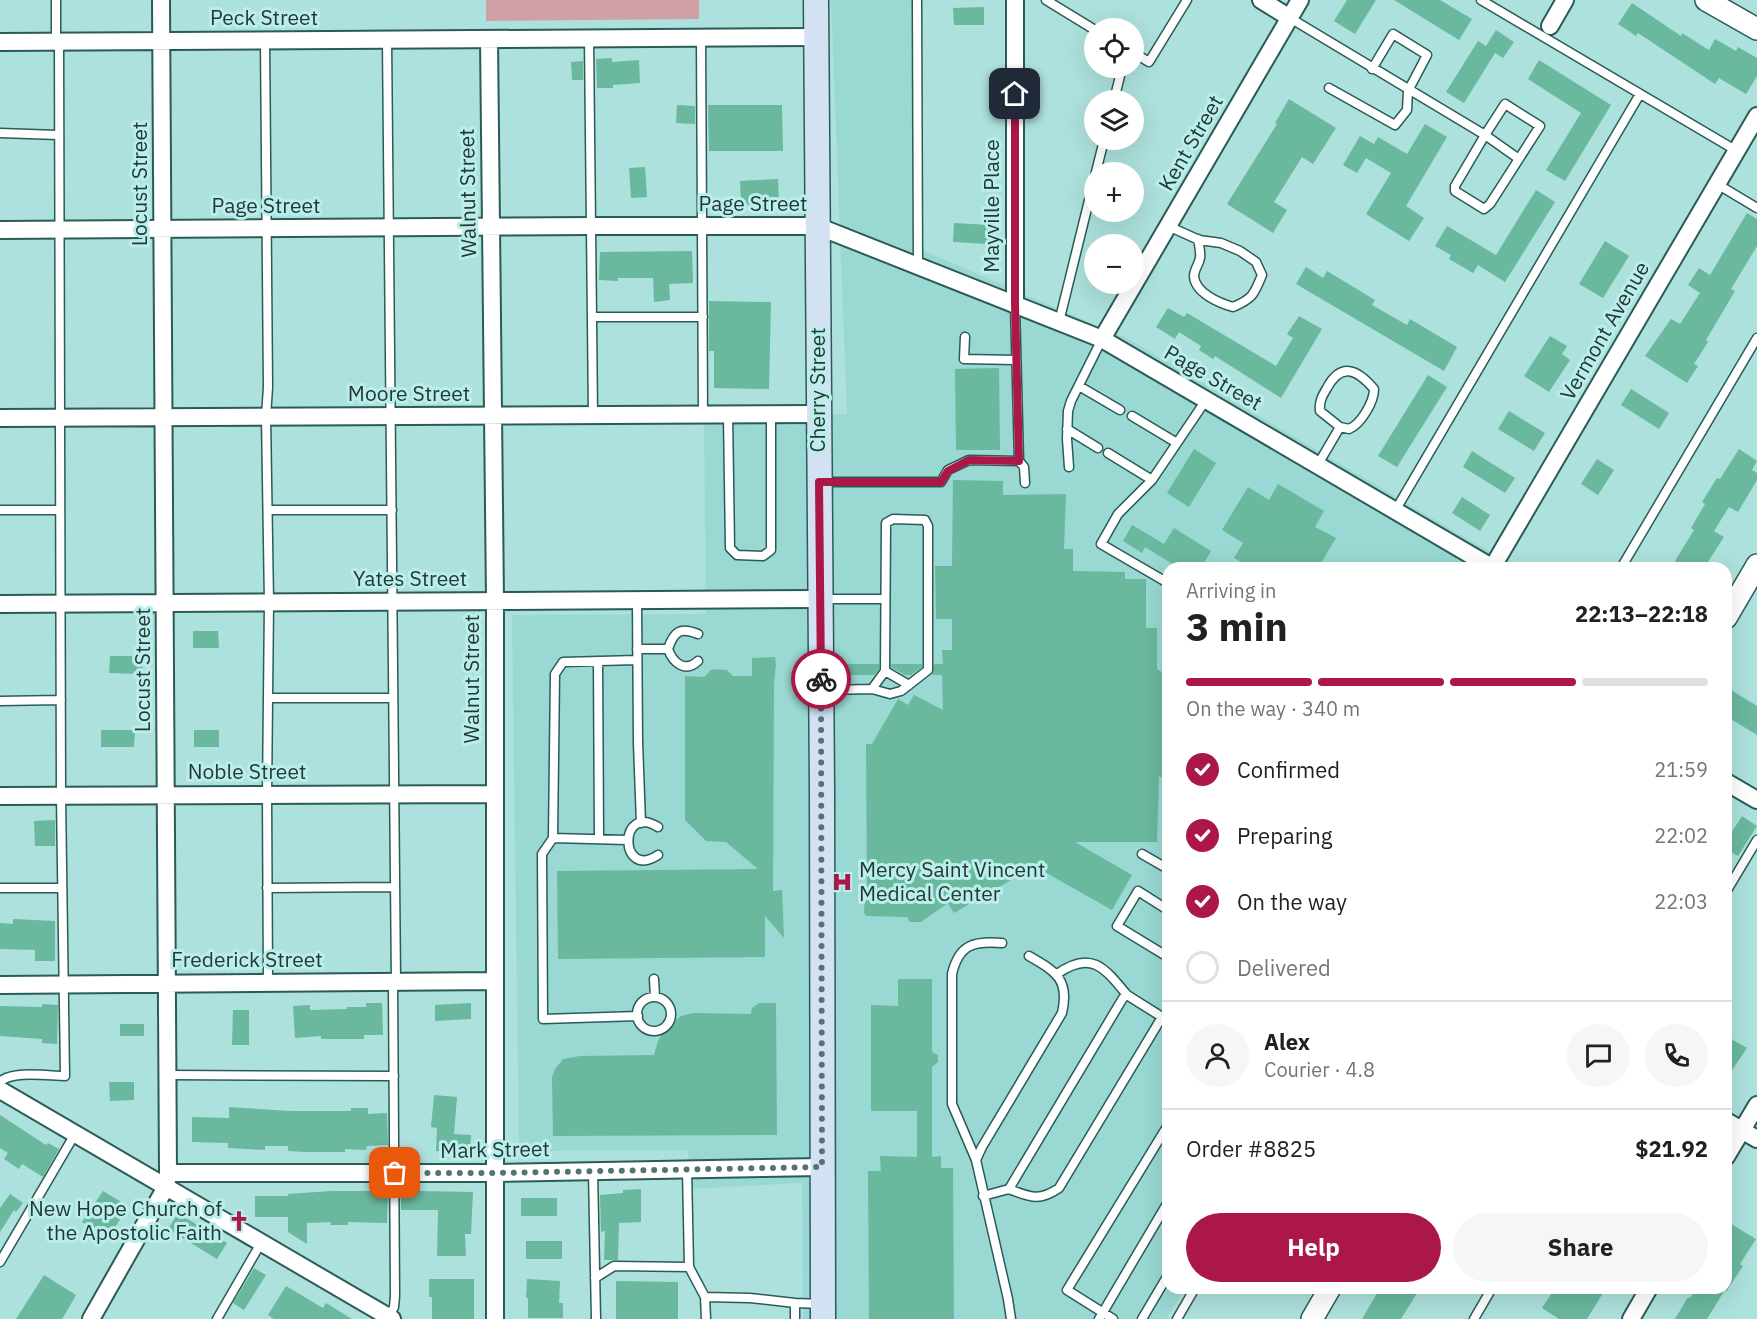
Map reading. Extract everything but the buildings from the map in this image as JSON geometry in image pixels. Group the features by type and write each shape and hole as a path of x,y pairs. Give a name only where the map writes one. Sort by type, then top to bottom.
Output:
{"main road":[{"name":"Cherry Street","path":"816,0 823,1312"}],"street":[{"name":"Locust Street","path":"91,1319 167,1180 168,983 161,0"},
{"name":"Mayville Place","path":"1015,0 1015,305"},
{"path":"1261,0 1290,18"},
{"name":"Kent Street","path":"1102,339 1300,0"},
{"path":"1550,26 1565,0"},
{"path":"1706,0 1757,30"},
{"name":"Peck Street","path":"0,42 816,37"},
{"name":"Walnut Street","path":"489,39 495,600 495,1319"},
{"name":"Vermont Avenue","path":"1496,562 1757,116"},
{"name":"Page Street","path":"0,230 817,226 1102,339 1482,562"},
{"name":"Moore Street","path":"0,418 818,414"},
{"path":"1732,608 1757,565"},
{"name":"Yates Street","path":"0,604 820,599"},
{"path":"1732,785 1757,800"},
{"name":"Noble Street","path":"0,796 494,794"},
{"name":"Frederick Street","path":"0,985 495,981"},
{"path":"0,1090 75,1134 167,1180 261,1243 391,1318"},
{"path":"1732,1147 1757,1105"},
{"path":"1732,1125 1757,1139"},
{"name":"Mark Street","path":"167,1180 395,1173 822,1167"},
{"path":"1312,1319 1327,1294"},
{"path":"1631,1319 1646,1294"}],"lane":[{"path":"0,1082 4,1078 19,1075 65,1076 62,984 56,0"},
{"path":"917,0 918,266"},
{"path":"1046,0 1084,23"},
{"path":"1144,59 1149,62 1187,0"},
{"path":"1481,0 1737,151"},
{"path":"1290,18 1408,91 1485,135 1520,159"},
{"path":"1329,88 1395,125 1407,110 1408,91 1427,56 1393,34 1372,69"},
{"path":"701,38 703,414"},
{"path":"589,39 593,226 593,415"},
{"path":"265,40 269,602 268,983"},
{"path":"387,40 395,887 395,1296 391,1318"},
{"path":"1395,511 1640,94"},
{"path":"1505,104 1540,126 1490,204 1484,208 1455,191 1455,186 1485,135 1505,104"},
{"path":"0,133 58,135"},
{"path":"1717,184 1757,208"},
{"path":"1059,322 1084,219"},
{"path":"1168,226 1197,239 1221,243 1240,251 1256,262 1262,275 1256,292 1249,300 1233,307 1216,302 1204,292 1194,275 1201,256 1197,239"},
{"path":"1015,305 1019,461 1024,467 1025,483"},
{"path":"593,317 703,317"},
{"path":"965,338 964,359 1016,360"},
{"path":"1625,562 1757,338"},
{"path":"1069,467 1068,411 1102,339"},
{"path":"1351,370 1366,380 1374,389 1374,396 1354,427 1349,429 1340,427 1320,411 1319,405 1331,381 1339,372 1351,370"},
{"path":"1079,386 1120,410"},
{"path":"1162,580 1101,544 1118,514 1152,480 1206,400"},
{"path":"728,414 730,548 736,555 764,556 771,550 771,414"},
{"path":"1132,416 1177,443"},
{"path":"1317,466 1340,427"},
{"path":"1068,429 1098,448"},
{"path":"1108,453 1152,480"},
{"path":"819,482 941,482 948,471 969,460 1019,461"},
{"path":"0,510 60,510"},
{"path":"268,510 392,510"},
{"path":"821,690 872,689 890,694 909,685 928,670 928,526 925,520 893,519 886,523 885,671 872,689"},
{"path":"820,599 885,599"},
{"path":"637,600 641,823"},
{"path":"698,634 682,630 675,634 668,649 670,657 685,667 693,666 698,661"},
{"path":"637,648 668,649"},
{"path":"637,660 563,662 555,674 553,838 542,854 543,1019 638,1016"},
{"path":"598,661 599,838"},
{"path":"885,671 909,685"},
{"path":"268,698 393,698"},
{"path":"0,701 61,700"},
{"path":"658,827 647,822 641,823 631,829 627,840 630,852 641,859 647,860 658,855"},
{"path":"553,838 627,840"},
{"path":"1732,882 1757,840"},
{"path":"1142,854 1162,866"},
{"path":"267,888 395,887"},
{"path":"0,888 62,888"},
{"path":"1162,906 1138,891 1117,926 1162,953"},
{"path":"1002,943 981,941 966,948 955,960 952,974 952,1104 976,1160 1011,1319"},
{"path":"976,1160 1062,1013 1065,999 1063,984 1057,974 1029,956"},
{"path":"983,1197 1009,1189 1033,1198 1048,1196 1059,1188 1162,1017 1127,995 1098,966 1082,961 1069,965 1057,974"},
{"path":"654,979 655,997"},
{"path":"1009,1189 1118,1005 1127,995"},
{"path":"655,997 665,1001 671,1011 666,1027 661,1030 650,1030 641,1024 638,1016 641,1004 655,997"},
{"path":"168,1075 394,1076"},
{"path":"0,1262 75,1134"},
{"path":"1113,1319 1101,1316 1067,1290 1162,1135"},
{"path":"687,1169 689,1267 705,1297 706,1319"},
{"path":"593,1171 596,1319"},
{"path":"1101,1316 1162,1212"},
{"path":"217,1319 261,1243"},
{"path":"595,1278 614,1266 689,1267"},
{"path":"1142,1319 1162,1285"},
{"path":"1177,1319 1192,1294"},
{"path":"1474,1319 1489,1294"},
{"path":"705,1297 750,1298 795,1303 823,1312"},
{"path":"795,1303 795,1319"}],"shaded area":[{"path":"486,0 699,0 699,19 486,21"},
{"name":"Mercy Saint Vincent Medical Center","path":"831,0 919,0 920,249 1130,340 1507,562 1162,562 1162,1294 1181,1294 1166,1319 803,1319 802,1183 689,1189 688,1150 519,1151 512,615 706,614 704,420 847,414"}],"way so far":[{"path":"395,1173 822,1167 821,679"}],"place":[{"name":"Mercy Saint Vincent Medical Center","path":"842,882"},
{"name":"New Hope Church of the Apostolic Faith","path":"239,1221"}],"route":[{"path":"821,679 819,482 941,482 948,471 969,460 1019,461 1015,305 1015,94"}]}
